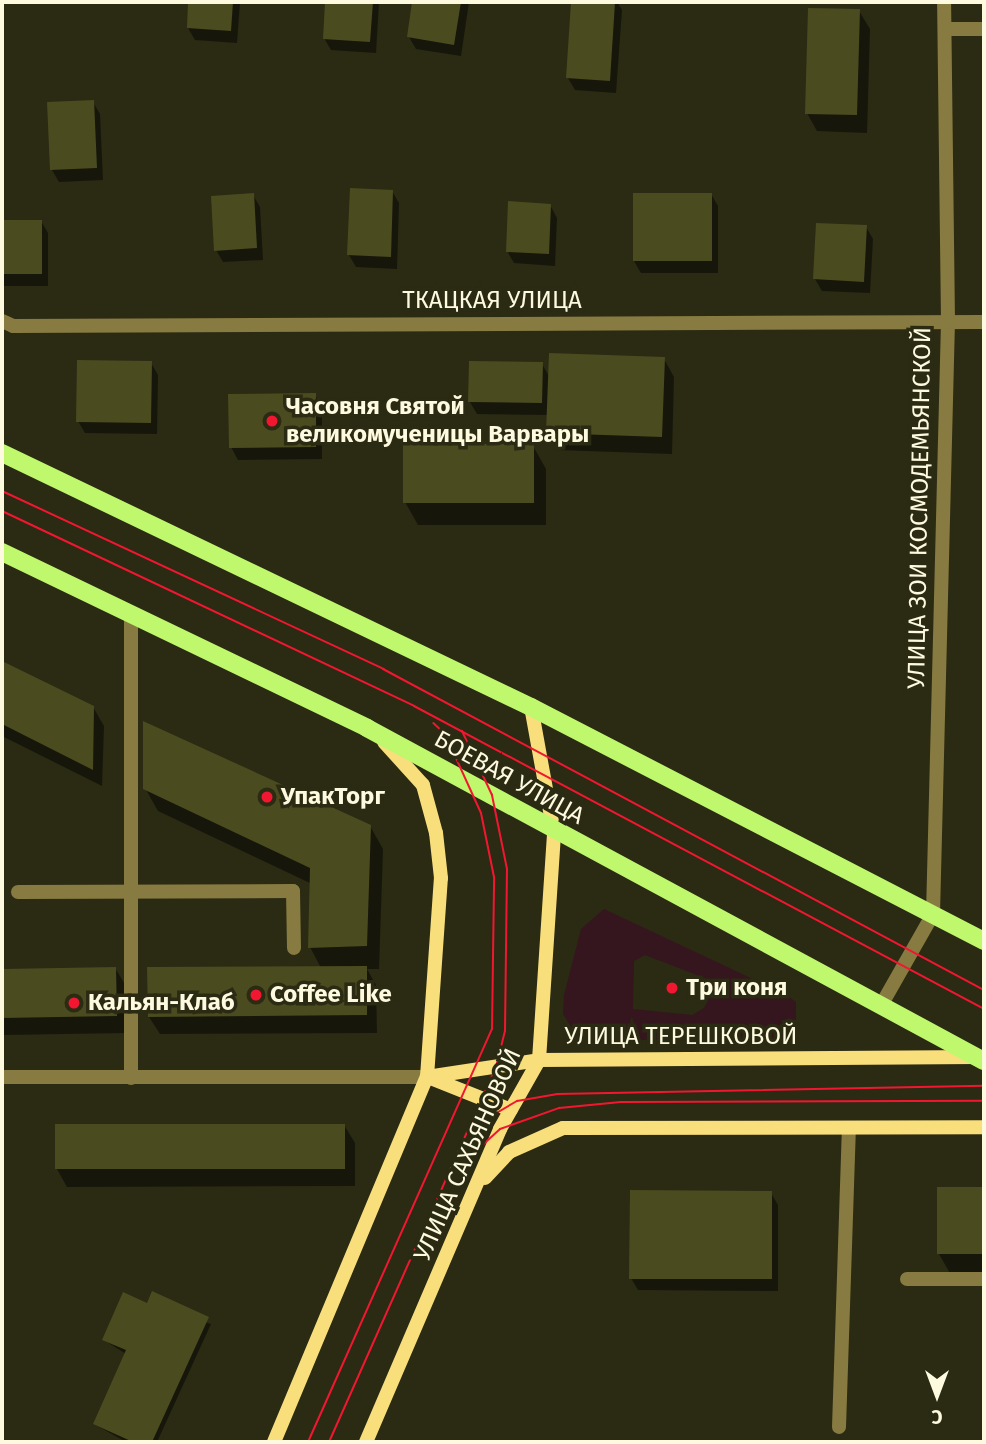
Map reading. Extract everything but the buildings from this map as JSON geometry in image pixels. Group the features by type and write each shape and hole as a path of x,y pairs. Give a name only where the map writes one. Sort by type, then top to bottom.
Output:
{"main road":[{"path":"2,453 531,707 984,941"},
{"name":"БОЕВАЯ УЛИЦА","path":"2,552 131,617 367,728 554,833 883,1002 982,1058"},
{"name":"УЛИЦА САХЬЯНОВОЙ","path":"366,1442 511,1110 539,1060 554,833 531,707"},
{"path":"274,1442 427,1077 441,878 436,833 423,785 367,728"},
{"name":"УЛИЦА ТЕРЕШКОВОЙ","path":"427,1077 539,1060 982,1058"},
{"path":"427,1077 511,1110"},
{"path":"480,1184 509,1152 563,1128 984,1127"}],"street":[{"name":"УЛИЦА ЗОИ КОСМОДЕМЬЯНСКОЙ","path":"883,1002 933,914 948,322 944,2"},
{"path":"945,29 984,29"},
{"name":"ТКАЦКАЯ УЛИЦА","path":"2,321 13,326 984,322"},
{"path":"131,617 131,1078"},
{"path":"18,892 293,891 294,948"},
{"path":"2,1077 427,1077"},
{"path":"839,1427 849,1128"},
{"path":"907,1279 984,1279"}],"shaded area":[{"path":"604,909 785,994 796,1002 796,1028 768,1040 611,1040 574,1032 563,1014 564,995 581,929","holes":["645,955 707,979 711,994 704,1008 692,1015 633,1009 634,961"]}],"tram line":[{"path":"2,491 383,669 984,990"},
{"path":"2,511 414,706 984,1009"},
{"path":"308,1442 492,1029 494,877 481,813 445,734 433,723"},
{"path":"329,1442 496,1067 505,1031 507,869 492,795 462,731"},
{"path":"469,1129 517,1101 557,1094 984,1086"},
{"path":"454,1171 500,1129 559,1108 621,1102 984,1101"}],"place":[{"name":"Часовня Святой великомученицы Варвары","path":"272,421"},
{"name":"УпакТорг","path":"267,797"},
{"name":"Три коня","path":"672,988"},
{"name":"Coffee Like","path":"256,995"},
{"name":"Кальян-Клаб","path":"74,1003"}]}
